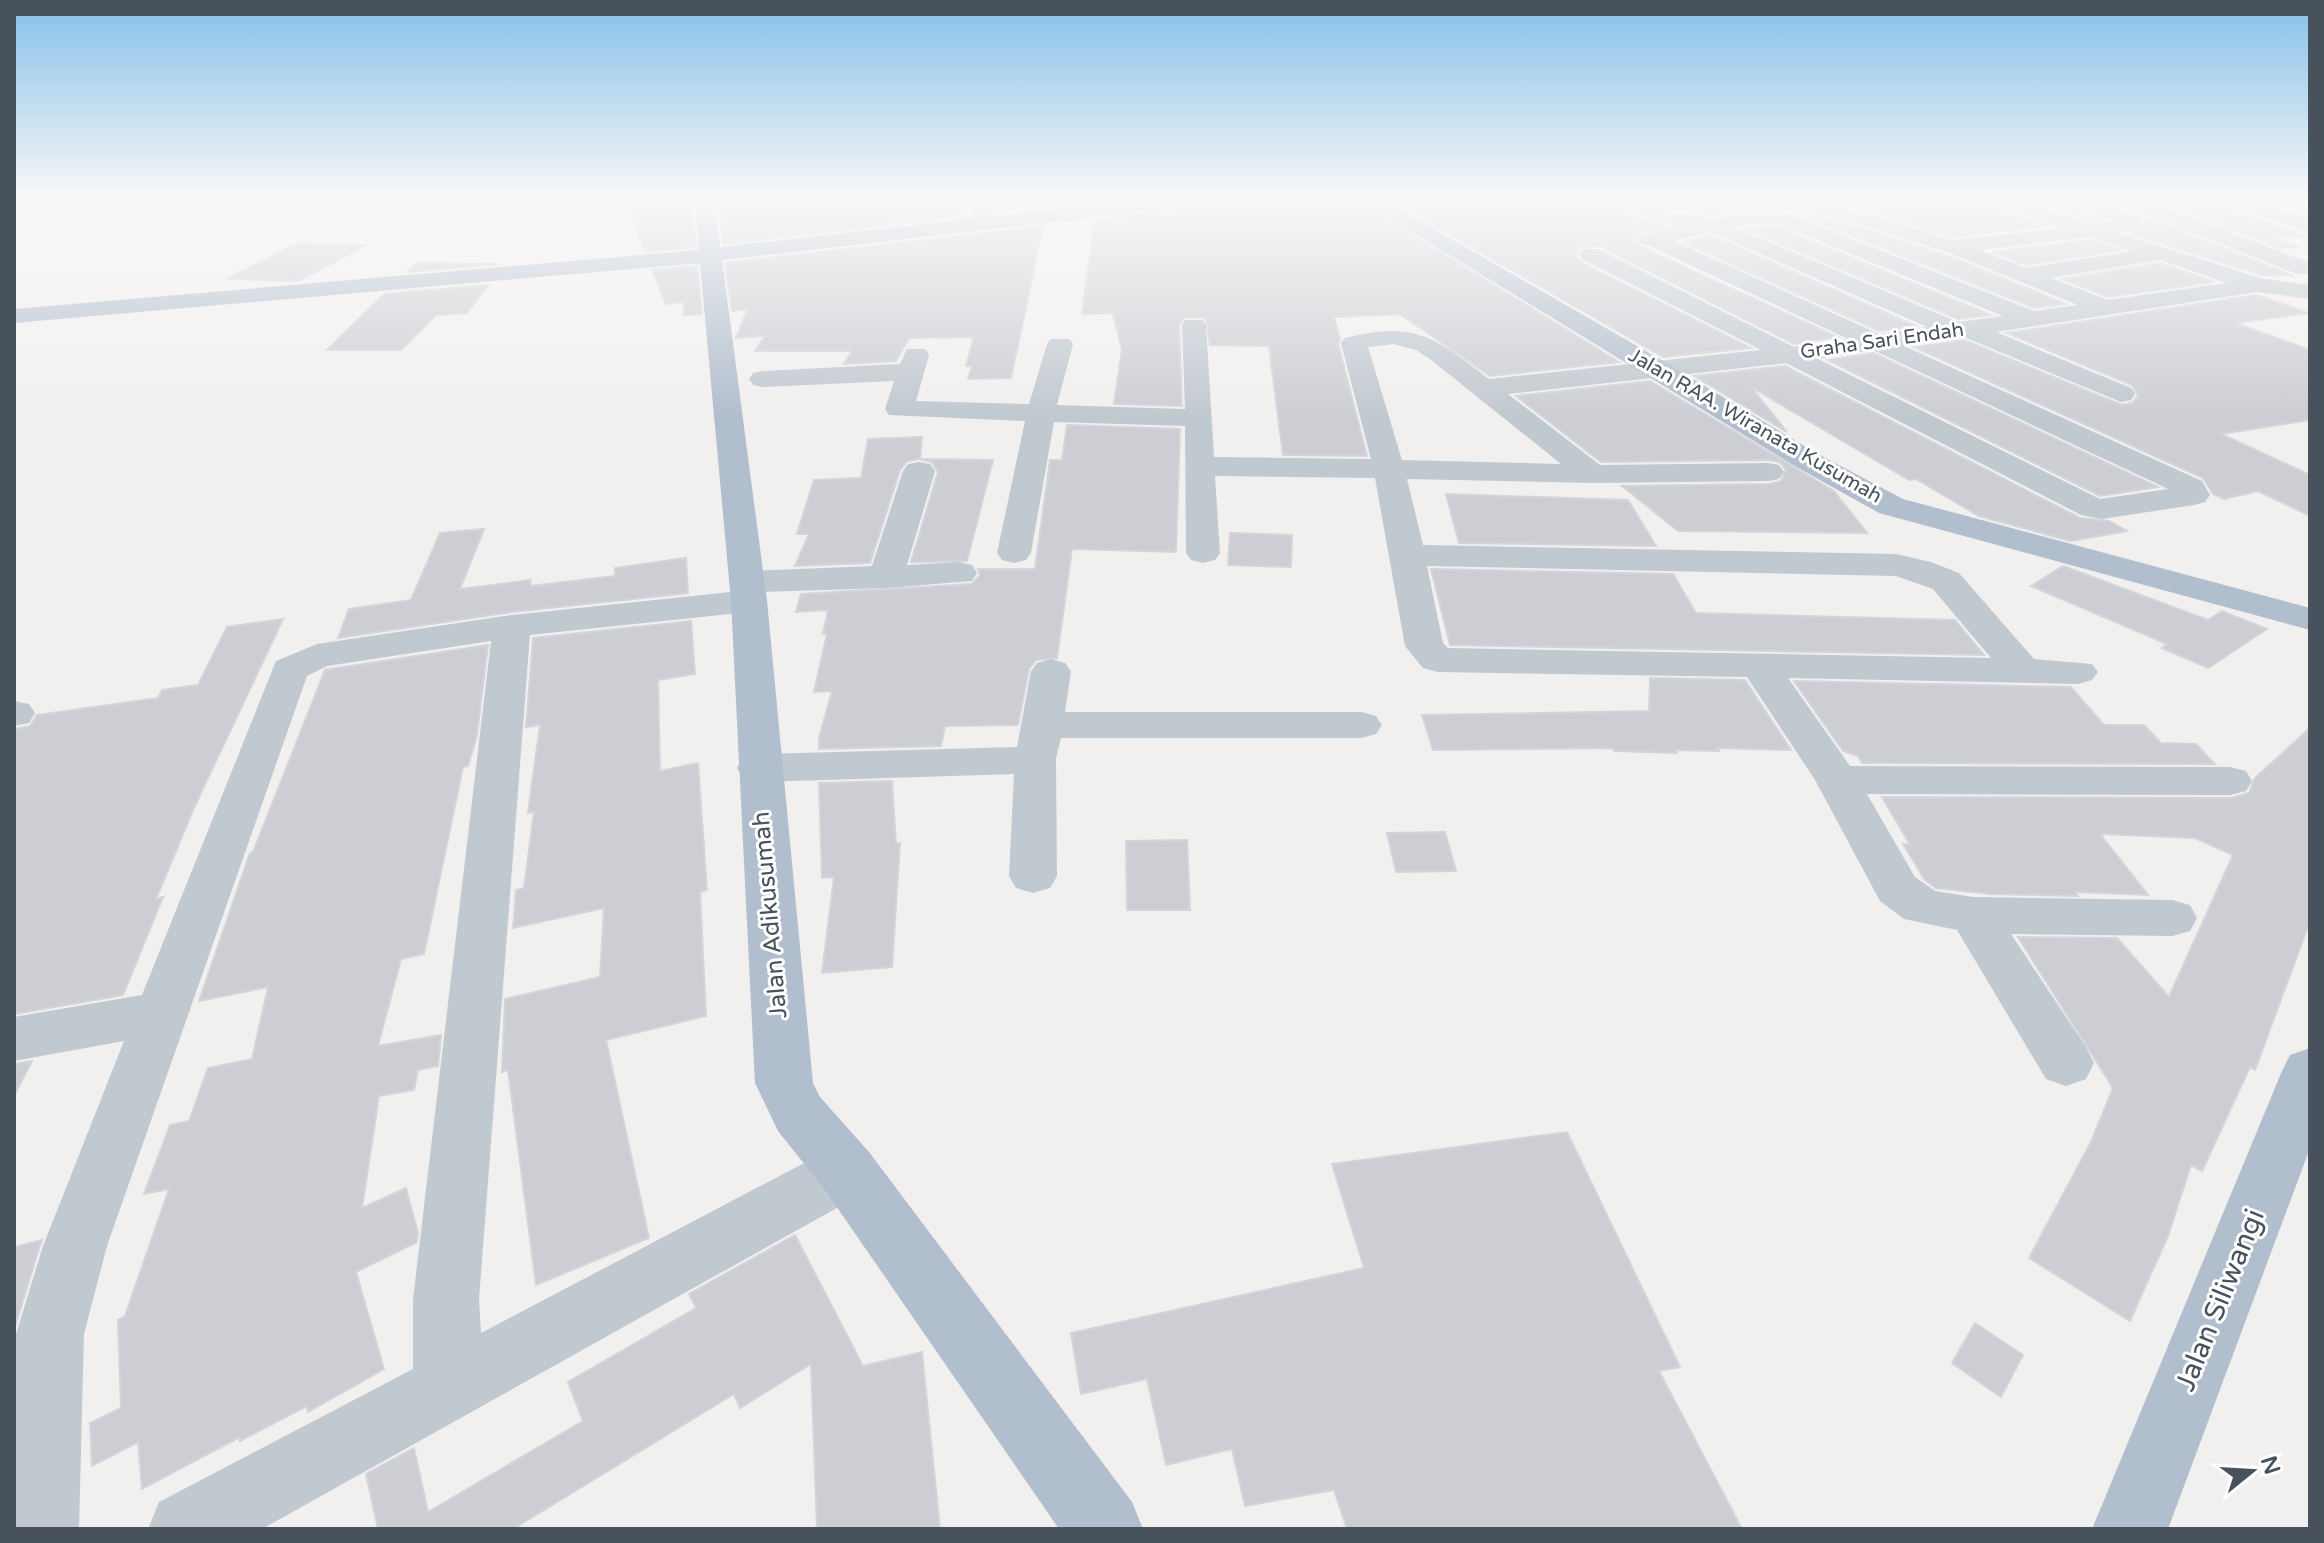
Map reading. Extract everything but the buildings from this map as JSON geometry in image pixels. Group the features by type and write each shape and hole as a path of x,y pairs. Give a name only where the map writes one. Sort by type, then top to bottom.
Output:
{"main road":[{"path":"14,316 528,271"},
{"name":"Jalan Adikusumah","path":"713,271 748,592 784,1083 799,1114 847,1171 1105,1529"},
{"name":"Jalan RAA. Wiranata Kusumah","path":"1488,271 1660,370 1842,481 1891,506 2310,619"},
{"name":"Jalan Siliwangi","path":"2130,1529 2310,1071"}],"street":[{"path":"1625,271 2093,508 2194,495 2191,488 1722,271"},
{"path":"1836,271 1962,330 2121,394"},
{"path":"1912,271 2034,320"},
{"path":"2012,271 2102,306"},
{"path":"2022,275 2048,271"},
{"path":"2205,271 2260,297 2307,280"},
{"path":"2287,271 2307,280"},
{"name":"Graha Sari Endah","path":"1483,388 1791,355 2206,292 2260,297"},
{"path":"1194,325 1203,553"},
{"path":"1593,474 1422,341 1374,338 1354,343 1389,469 1424,646 1437,660 2078,672"},
{"path":"1014,553 1041,413 1060,344"},
{"path":"763,379 913,363 899,409 1200,418"},
{"path":"1199,466 1593,474 1768,472"},
{"path":"886,577 919,471"},
{"path":"1408,555 1896,565 1919,569 1946,581 2023,670"},
{"path":"41,1529 32,1339 75,1246 290,669 317,656 748,592 886,577 959,573"},
{"path":"448,1388 446,1299 512,626"},
{"path":"1759,665 1837,780 1897,889 1922,906 1973,915 2172,918"},
{"path":"1033,876 1040,743 1051,671"},
{"path":"759,768 1040,743 1361,725"},
{"path":"1837,780 2230,781"},
{"path":"1973,915 2066,1063"},
{"path":"14,1039 164,1012"},
{"path":"186,1529 847,1171"}]}
